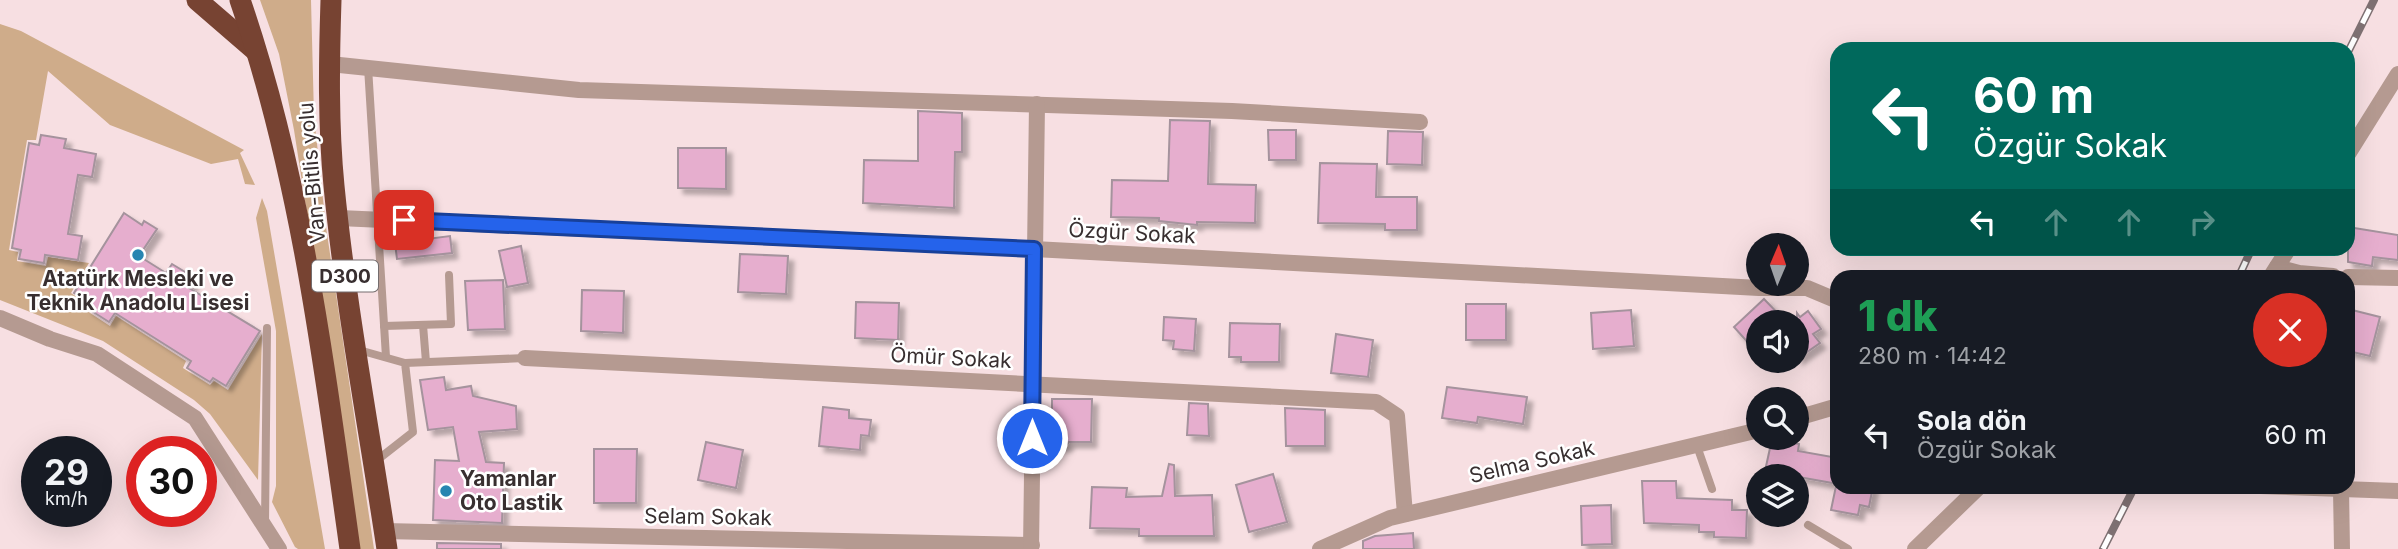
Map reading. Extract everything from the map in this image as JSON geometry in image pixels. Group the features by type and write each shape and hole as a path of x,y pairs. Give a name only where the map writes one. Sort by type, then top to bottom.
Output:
{"highway":[{"path":"197,0 258,53"},
{"path":"240,0 258,53 280,138 318,326 350,549"},
{"name":"Van-Bitlis yolu","path":"331,0 330,133 334,187 355,349 386,540"},
{"path":"330,58 345,0"}],"street":[{"path":"330,58 368,66 579,90 1233,111 1420,122"},
{"path":"2355,143 2398,74"},
{"path":"1031,547 1037,104"},
{"name":"Özgür Sokak","path":"339,218 1034,249 1759,288 1807,288 1830,297"},
{"path":"2355,277 2398,278"},
{"path":"0,318 97,354 195,418 279,549"},
{"name":"Ömür Sokak","path":"525,358 1376,402 1398,416 1405,514"},
{"path":"1809,414 1830,408"},
{"name":"Selma Sokak","path":"1320,549 1390,518 1746,433"},
{"path":"2355,489 2398,491"},
{"path":"1915,549 1968,494"},
{"path":"2341,494 2342,549"},
{"name":"Selam Sokak","path":"386,540 1031,547"}],"lane":[{"path":"368,66 386,357"},
{"path":"384,326 451,324 449,275"},
{"path":"423,325 426,362"},
{"path":"265,527 267,328"},
{"path":"355,349 405,363 525,358"},
{"path":"374,463 413,432 405,363"},
{"path":"1697,446 1712,489"},
{"path":"1809,526 1848,549"}],"shaded area":[{"path":"260,0 311,0 314,116 326,227 374,549 359,549 294,130 279,54"},
{"path":"0,24 21,31 244,150 240,153 255,185 245,184 238,159 211,164 110,125 48,71 36,140 27,140 9,250 18,252 17,261 46,266 48,257 89,263 71,293 87,304 84,309 110,326 116,316 186,361 183,368 210,385 214,381 228,390 262,334 258,480 210,414 194,400 103,341 0,300"},
{"path":"262,198 267,211 325,549 295,547 272,502 276,486 276,331 256,218"}],"building":[{"path":"918,111 962,113 962,152 955,152 954,208 863,203 864,160 918,161"},
{"path":"1170,120 1210,121 1208,184 1256,185 1255,223 1197,222 1197,225 1159,221 1159,218 1111,217 1112,180 1168,181"},
{"path":"1268,130 1296,130 1296,160 1269,160"},
{"path":"1388,131 1423,132 1422,165 1387,164"},
{"path":"41,135 66,139 64,148 96,154 92,177 78,175 68,234 82,236 78,260 45,255 44,263 19,259 21,250 12,248 29,143 39,145"},
{"path":"678,148 726,148 726,189 678,188"},
{"path":"1320,163 1377,164 1376,197 1417,197 1417,230 1385,230 1385,224 1318,223"},
{"path":"124,213 142,225 144,221 157,229 139,256 166,273 172,264 195,278 189,288 260,331 226,386 213,378 210,382 187,368 191,361 115,313 109,322 87,308 90,303 74,293"},
{"path":"2355,228 2398,235 2398,260 2373,257 2372,266 2348,262 2348,256 2355,256"},
{"path":"450,236 452,253 397,259 395,243"},
{"path":"521,246 528,283 507,287 499,251"},
{"path":"740,254 788,256 786,294 738,292"},
{"path":"503,280 505,329 468,330 465,281"},
{"path":"582,290 624,291 623,333 581,331"},
{"path":"1764,299 1775,310 1752,310"},
{"path":"856,302 899,303 898,340 855,338"},
{"path":"1466,304 1506,304 1506,340 1466,340"},
{"path":"1631,310 1634,346 1593,349 1591,313"},
{"path":"2355,311 2380,317 2370,356 2355,353"},
{"path":"1809,312 1821,329 1813,334 1820,343 1809,351"},
{"path":"1746,316 1746,340 1734,327"},
{"path":"1164,317 1196,319 1194,351 1173,349 1174,341 1163,340"},
{"path":"1230,323 1280,324 1279,362 1241,362 1241,357 1229,357"},
{"path":"1336,334 1373,340 1368,377 1331,373"},
{"path":"444,377 446,390 471,386 473,396 516,406 517,429 479,432 486,462 504,463 502,523 433,520 435,460 459,461 453,427 428,430 420,380"},
{"path":"1447,387 1527,397 1523,424 1478,417 1477,423 1442,418"},
{"path":"1052,399 1092,399 1091,442 1053,445 1055,422 1052,421"},
{"path":"1189,403 1208,404 1209,436 1187,435"},
{"path":"823,407 849,410 849,418 871,420 869,436 861,435 860,450 819,446"},
{"path":"1285,408 1325,410 1325,446 1286,446"},
{"path":"706,442 743,450 736,488 698,480"},
{"path":"594,449 637,449 636,503 594,503"},
{"path":"1770,450 1798,450 1830,457 1830,483 1809,479 1809,464 1767,464"},
{"path":"1169,464 1174,465 1175,496 1212,495 1214,536 1139,536 1139,529 1090,528 1092,487 1127,488 1126,497 1162,496"},
{"path":"1273,474 1287,522 1249,532 1236,485"},
{"path":"1642,481 1676,481 1677,498 1732,500 1732,510 1746,510 1746,538 1714,537 1714,532 1699,532 1699,525 1644,523"},
{"path":"1834,494 1871,494 1869,507 1860,505 1858,515 1831,510"},
{"path":"1611,505 1612,544 1582,545 1581,506"},
{"path":"1413,533 1414,549 1363,549 1363,541 1375,536"},
{"path":"437,543 501,544 501,549 437,549"}],"railway":[{"path":"2353,42 2374,0"},
{"path":"2242,270 2248,256"},
{"path":"2103,549 2131,494"}],"place":[{"name":"Atatürk Mesleki ve Teknik Anadolu Lisesi","path":"138,255"},
{"name":"Yamanlar Oto Lastik","path":"446,491"}],"route":[{"path":"404,220 1034,249 1032,438"}]}
